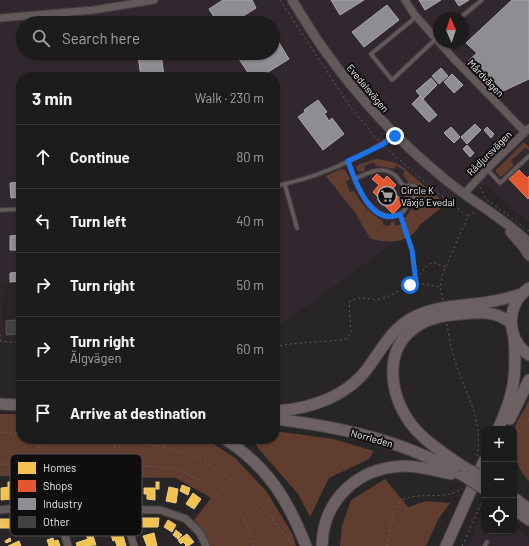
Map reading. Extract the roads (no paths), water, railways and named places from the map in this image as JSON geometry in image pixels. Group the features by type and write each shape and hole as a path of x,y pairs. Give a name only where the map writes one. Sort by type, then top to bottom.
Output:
{"highway":[{"path":"280,412 310,405 335,396 346,390 364,374 392,334 404,323 421,314 442,308 499,301 527,290"},
{"path":"481,486 412,425 402,408 395,389 392,370 394,358 399,346 407,334 416,326 436,318 487,312 498,315 511,323"},
{"path":"0,399 16,399"},
{"path":"0,404 16,404"},
{"name":"Norrleden","path":"280,414 321,420 374,432 418,447 463,471"},
{"name":"Norrleden","path":"280,420 321,425 372,437 416,452 448,467 463,471"},
{"path":"231,444 259,466 271,480 288,505 306,546"},
{"path":"322,546 322,534 331,506 342,493 358,479 367,475 382,470 408,466 435,470 463,471 481,476"},
{"path":"517,500 529,509"},
{"path":"517,510 529,520"}],"main road":[{"path":"499,426 507,410 513,388 516,366 514,337 511,323 514,308 527,290"},
{"path":"514,337 518,345 529,355"},
{"path":"507,426 529,380"},
{"path":"446,546 484,462"},
{"path":"454,546 481,484"}],"street":[{"path":"24,16 94,10 154,0"},
{"name":"Evedalsvägen","path":"292,0 324,50 354,90 395,136 439,175 508,225 529,243"},
{"name":"Mårdvägen","path":"405,0 416,17 433,33"},
{"path":"0,18 16,17"},
{"name":"Mårdvägen","path":"448,48 528,132"},
{"name":"Rådjursvägen","path":"464,194 486,169 528,132"},
{"name":"Evedalsvägen","path":"480,206 510,232 529,256"},
{"path":"0,510 10,509"},
{"path":"142,509 160,510 186,519 200,533 206,546"},
{"path":"65,536 68,546"},
{"path":"131,536 134,546"}],"lane":[{"path":"467,12 482,0"},
{"path":"416,17 371,54 392,80 433,41"},
{"path":"280,186 312,176 348,161 382,145 395,136"},
{"path":"486,169 500,183 529,156"},
{"path":"348,161 354,179 362,195 373,209 388,217 394,217 400,214 408,204 404,186 394,174 381,170 354,179"},
{"path":"285,185 297,228"},
{"path":"404,186 414,185 419,190 417,197 408,199"},
{"path":"0,210 16,209"},
{"path":"485,546 487,542"}],"place":[{"name":"Circle K Växjö Evedal","path":"387,196"}]}
